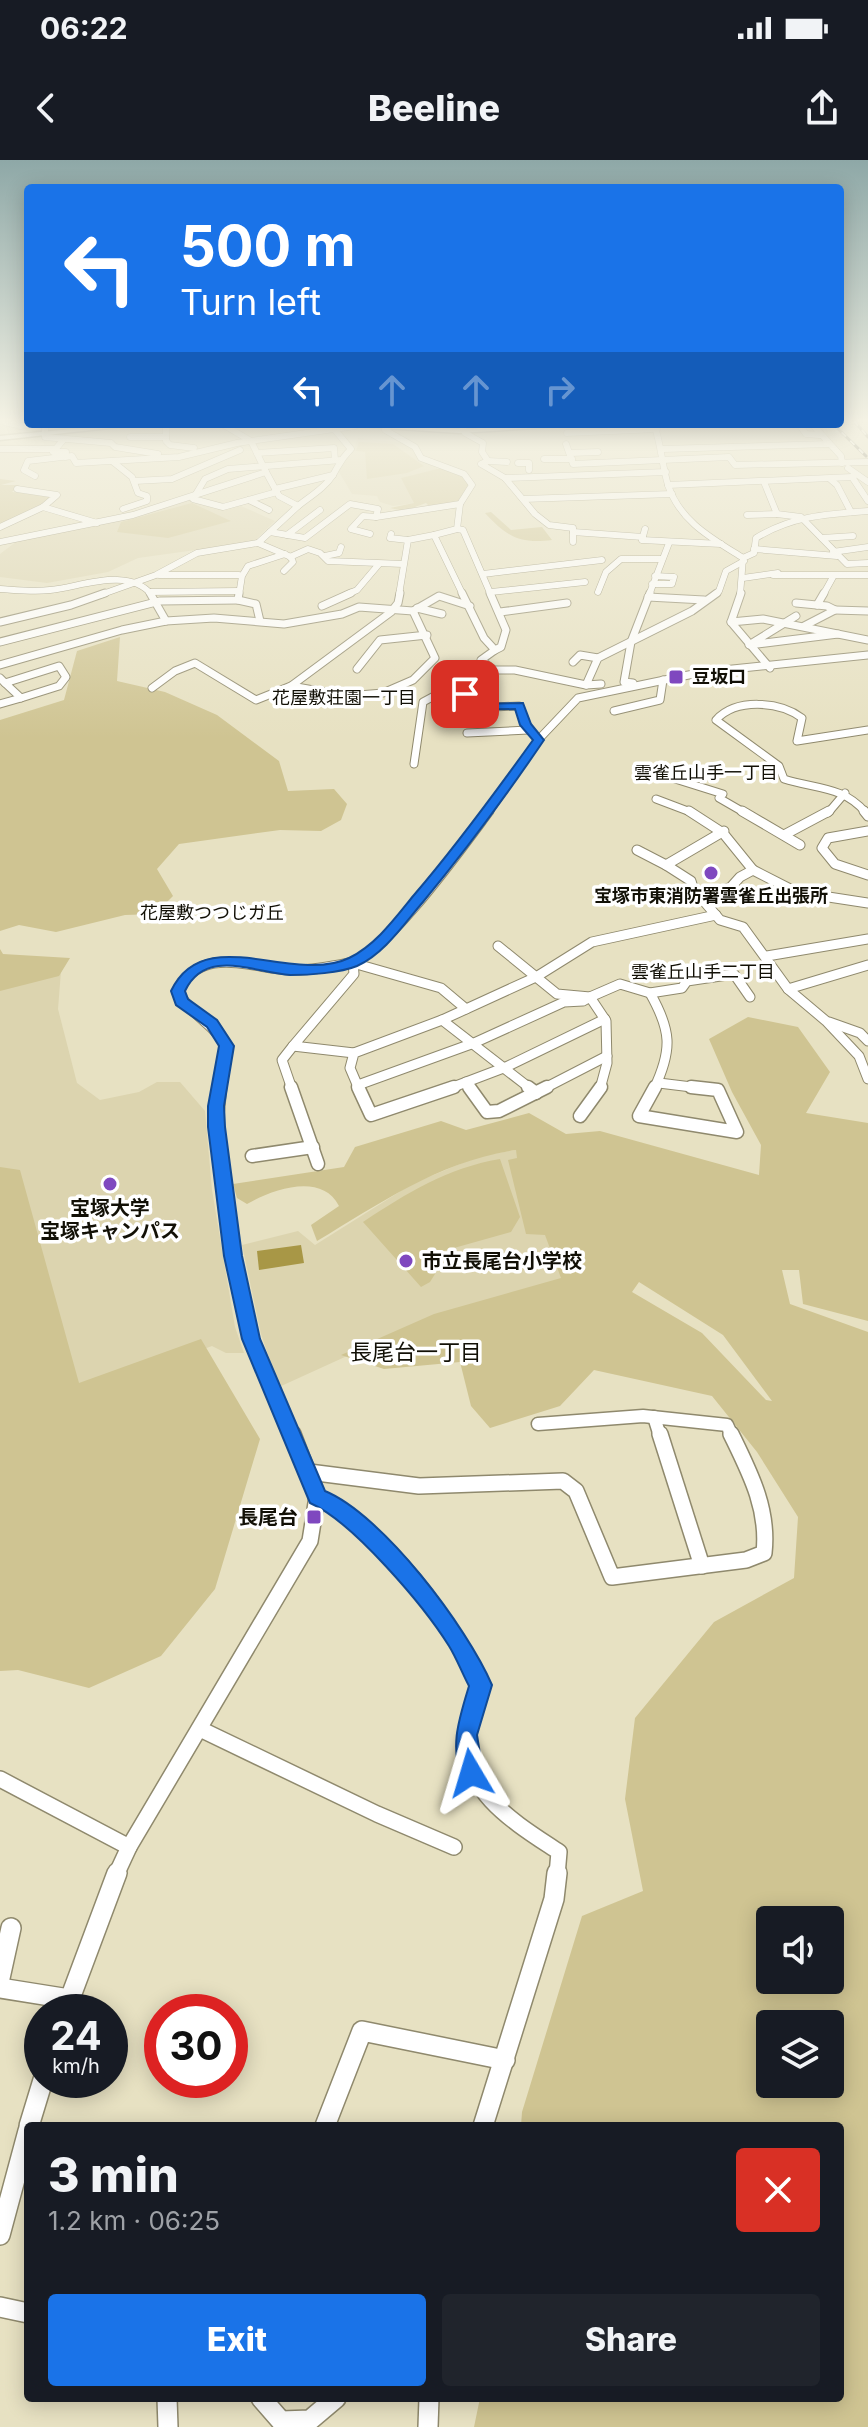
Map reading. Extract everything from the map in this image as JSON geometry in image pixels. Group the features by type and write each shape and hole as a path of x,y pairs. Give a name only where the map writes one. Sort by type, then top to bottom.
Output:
{"street":[{"path":"0,542 79,527"},
{"path":"258,543 276,527"},
{"path":"287,535 298,527"},
{"path":"270,532 305,538 319,527"},
{"path":"353,527 351,529 370,534"},
{"path":"388,527 392,531 390,538 408,540 463,530 506,630 501,647 481,660 494,670"},
{"path":"427,527 484,638 495,650"},
{"path":"563,527 573,528 573,542"},
{"path":"694,527 743,560"},
{"path":"573,662 580,655 598,658 692,611 719,591 726,571 754,553 756,538 775,527"},
{"path":"811,527 847,564 868,563"},
{"path":"0,530 15,540"},
{"path":"573,532 644,533 695,539 706,536"},
{"path":"644,533 642,540 720,543 770,551 835,554 868,547"},
{"path":"822,538 868,540"},
{"path":"152,688 175,671 195,663 256,700 291,686 391,612 398,603 408,540"},
{"path":"0,622 71,605 156,575 197,553 258,543 288,556 293,562 284,571"},
{"path":"624,682 631,642 669,543"},
{"path":"325,556 339,553 341,547"},
{"path":"238,600 239,575 248,566 288,556 303,548 317,550 328,561 403,564"},
{"path":"770,551 773,560"},
{"path":"598,592 606,572 621,559 661,559"},
{"path":"483,574 602,560"},
{"path":"731,622 743,578 743,560"},
{"path":"322,606 357,590 379,564"},
{"path":"204,575 207,565"},
{"path":"773,575 792,568"},
{"path":"156,575 239,575"},
{"path":"743,578 868,575"},
{"path":"819,602 833,577"},
{"path":"0,589 41,591 113,579 136,581 160,601 166,621"},
{"path":"491,592 585,582"},
{"path":"149,592 239,591"},
{"path":"415,610 439,596 470,606"},
{"path":"648,597 704,600"},
{"path":"0,642 160,601 238,600 256,604 260,621"},
{"path":"797,601 819,602 835,610 868,611"},
{"path":"500,612 567,603"},
{"path":"0,665 166,621 214,618 295,623 359,607 442,614"},
{"path":"291,686 347,696 383,693 413,680 435,658 415,610"},
{"path":"804,626 835,610"},
{"path":"749,645 796,616"},
{"path":"24,617 49,650"},
{"path":"731,622 763,619 868,640"},
{"path":"731,622 770,668"},
{"path":"749,645 838,634"},
{"path":"357,669 380,640 427,635"},
{"path":"353,963 386,937 441,875 539,740 578,698 703,672 770,668 868,652 857,638"},
{"path":"586,685 598,658"},
{"path":"542,676 550,663"},
{"path":"0,704 59,686 66,677 59,666 3,681"},
{"path":"414,764 423,702 494,670 515,670 586,685 641,684"},
{"path":"614,711 660,700 663,680"},
{"path":"3,681 21,698"},
{"path":"453,686 465,694 462,700 467,708 519,706 528,730 539,740"},
{"path":"868,730 848,736 820,735 803,742 797,741 802,718 795,711 766,705 728,708 720,712 716,720 779,766 784,779 793,783 824,785 845,793 868,816"},
{"path":"467,733 528,730"},
{"path":"672,778 723,794 719,798 800,845"},
{"path":"784,835 827,814 845,793"},
{"path":"656,799 697,813 724,831 753,870 769,881 799,892 856,898 868,903"},
{"path":"697,813 723,800"},
{"path":"666,865 724,831"},
{"path":"868,831 828,838 822,848 826,859 832,864 868,875"},
{"path":"637,850 691,881 695,894 720,920 743,927 788,989 826,1021 859,1056 867,1074"},
{"path":"702,899 731,887 740,877 753,870"},
{"path":"293,1046 354,1053 442,1020 536,977 592,942 716,915"},
{"path":"767,956 868,939"},
{"path":"498,946 557,994 590,997"},
{"path":"71,1994 103,1904 129,1847 310,1541 317,1497 251,1339 233,1256 216,1127 216,1106 227,1046 212,1024 181,1002 178,991 183,981 197,968 228,960 290,970 353,963 441,988 466,1009"},
{"path":"318,1164 282,1060 354,974 353,963"},
{"path":"788,989 868,965"},
{"path":"358,1085 474,1043 564,1002 583,1001 620,984 650,993 682,988 687,981 734,974 750,997"},
{"path":"650,993 667,1026 664,1065 659,1083 639,1116 737,1132 718,1090 659,1083"},
{"path":"580,1116 601,1087 607,1056 605,1019 590,997"},
{"path":"354,1053 350,1068 371,1115 506,1067 605,1019"},
{"path":"442,1020 536,1093"},
{"path":"826,1021 860,1033 868,1041"},
{"path":"466,1082 487,1112 499,1111 607,1056"},
{"path":"252,1156 313,1147"},
{"path":"309,1472 419,1486 563,1481 576,1491 612,1577 746,1560 764,1553 768,1534 761,1500 727,1425 686,1416 613,1417 568,1425 538,1424"},
{"path":"654,1417 702,1566"},
{"path":"317,1497 332,1504 392,1557 456,1638 480,1685 465,1735 471,1773 496,1808 559,1852 554,1899 484,2122"},
{"path":"200,1729 377,1814 454,1847"},
{"path":"0,1779 129,1847"},
{"path":"0,1978 11,1928"},
{"path":"0,1988 24,1994"},
{"path":"327,2122 362,2031 505,2060"},
{"path":"31,2122 38,2098"},
{"path":"0,2235 24,2146"},
{"path":"0,2307 24,2312"},
{"path":"167,2402 168,2427"},
{"path":"264,2402 281,2421 310,2420 331,2402"},
{"path":"428,2427 429,2402"}],"shaded area":[{"path":"88,527 269,527 253,542 138,558 108,572 47,583 0,577 0,554 17,541"},
{"path":"119,527 210,527 168,538 117,532"},
{"path":"542,527 552,540 523,540 500,528"},
{"path":"120,637 117,681 165,692 217,715 279,761 288,791 334,789 347,804 341,820 321,831 280,830 179,844 157,869 173,896 155,914 125,915 56,932 19,925 0,931 0,720 64,700 77,651"},
{"path":"0,949 3,954 70,958 59,976 0,991"},
{"name":"宝塚大学 宝塚キャンパス","path":"61,971 58,1009 77,1083 100,1100 139,1092 157,1082 180,1082 205,1111 212,1190 235,1327 244,1353 226,1353 212,1346 75,1396 0,1177 0,987"},
{"path":"748,1017 798,1027 830,1072 806,1113 868,1123 868,1321 803,1304 799,1270 782,1270 790,1304 868,1332 868,2427 474,2427 479,2402 844,2402 844,2122 521,2122 582,1916 643,1891 625,1799 635,1718 714,1622 794,1578 798,1517 757,1452 712,1396 594,1370 560,1406 490,1428 471,1406 460,1362 384,1369 341,1355 434,1314 561,1278 545,1235 526,1234 508,1160 517,1158 516,1150 489,1155 437,1173 388,1198 317,1241 311,1225 339,1206 321,1189 309,1186 283,1189 247,1204 237,1198 233,1184 344,1167 355,1147 441,1121 466,1130 529,1113 566,1134 600,1131 759,1175 761,1145 732,1092 709,1039","holes":["639,1282 723,1335 772,1401 766,1400 702,1333 632,1292"]},
{"name":"市立長尾台小学校","path":"516,1150 573,1276 426,1320 279,1387 261,1334 242,1245 298,1231 315,1245 412,1184 479,1156"},
{"path":"500,1159 520,1217 511,1232 429,1255 435,1274 430,1282 421,1287 363,1222 445,1175"},
{"path":"0,1167 20,1170 79,1383 201,1339 260,1439 215,1589 161,1656 89,1688 18,1670 0,1671"},
{"path":"301,1245 304,1263 259,1270 257,1251"}],"place":[{"name":"豆坂口","path":"676,677"},
{"name":"宝塚市東消防署雲雀丘出張所","path":"711,873"},
{"name":"宝塚大学 宝塚キャンパス","path":"110,1184"},
{"name":"市立長尾台小学校","path":"406,1261"},
{"name":"長尾台","path":"314,1517"}],"district":[{"name":"花屋敷荘園一丁目","path":"344,698"},
{"name":"雲雀丘山手一丁目","path":"706,773"},
{"name":"花屋敷つつじガ丘","path":"212,913"},
{"name":"雲雀丘山手二丁目","path":"703,972"},
{"name":"長尾台一丁目","path":"416,1352"}],"route":[{"path":"465,694 462,700 467,708 519,706 525,725 539,740 441,875 386,937 353,963 290,970 228,960 211,963 197,968 183,981 178,991 181,1002 212,1024 227,1046 216,1106 216,1127 233,1256 251,1339 317,1497 332,1504 392,1557 456,1638 480,1685 465,1735 471,1773"}]}
